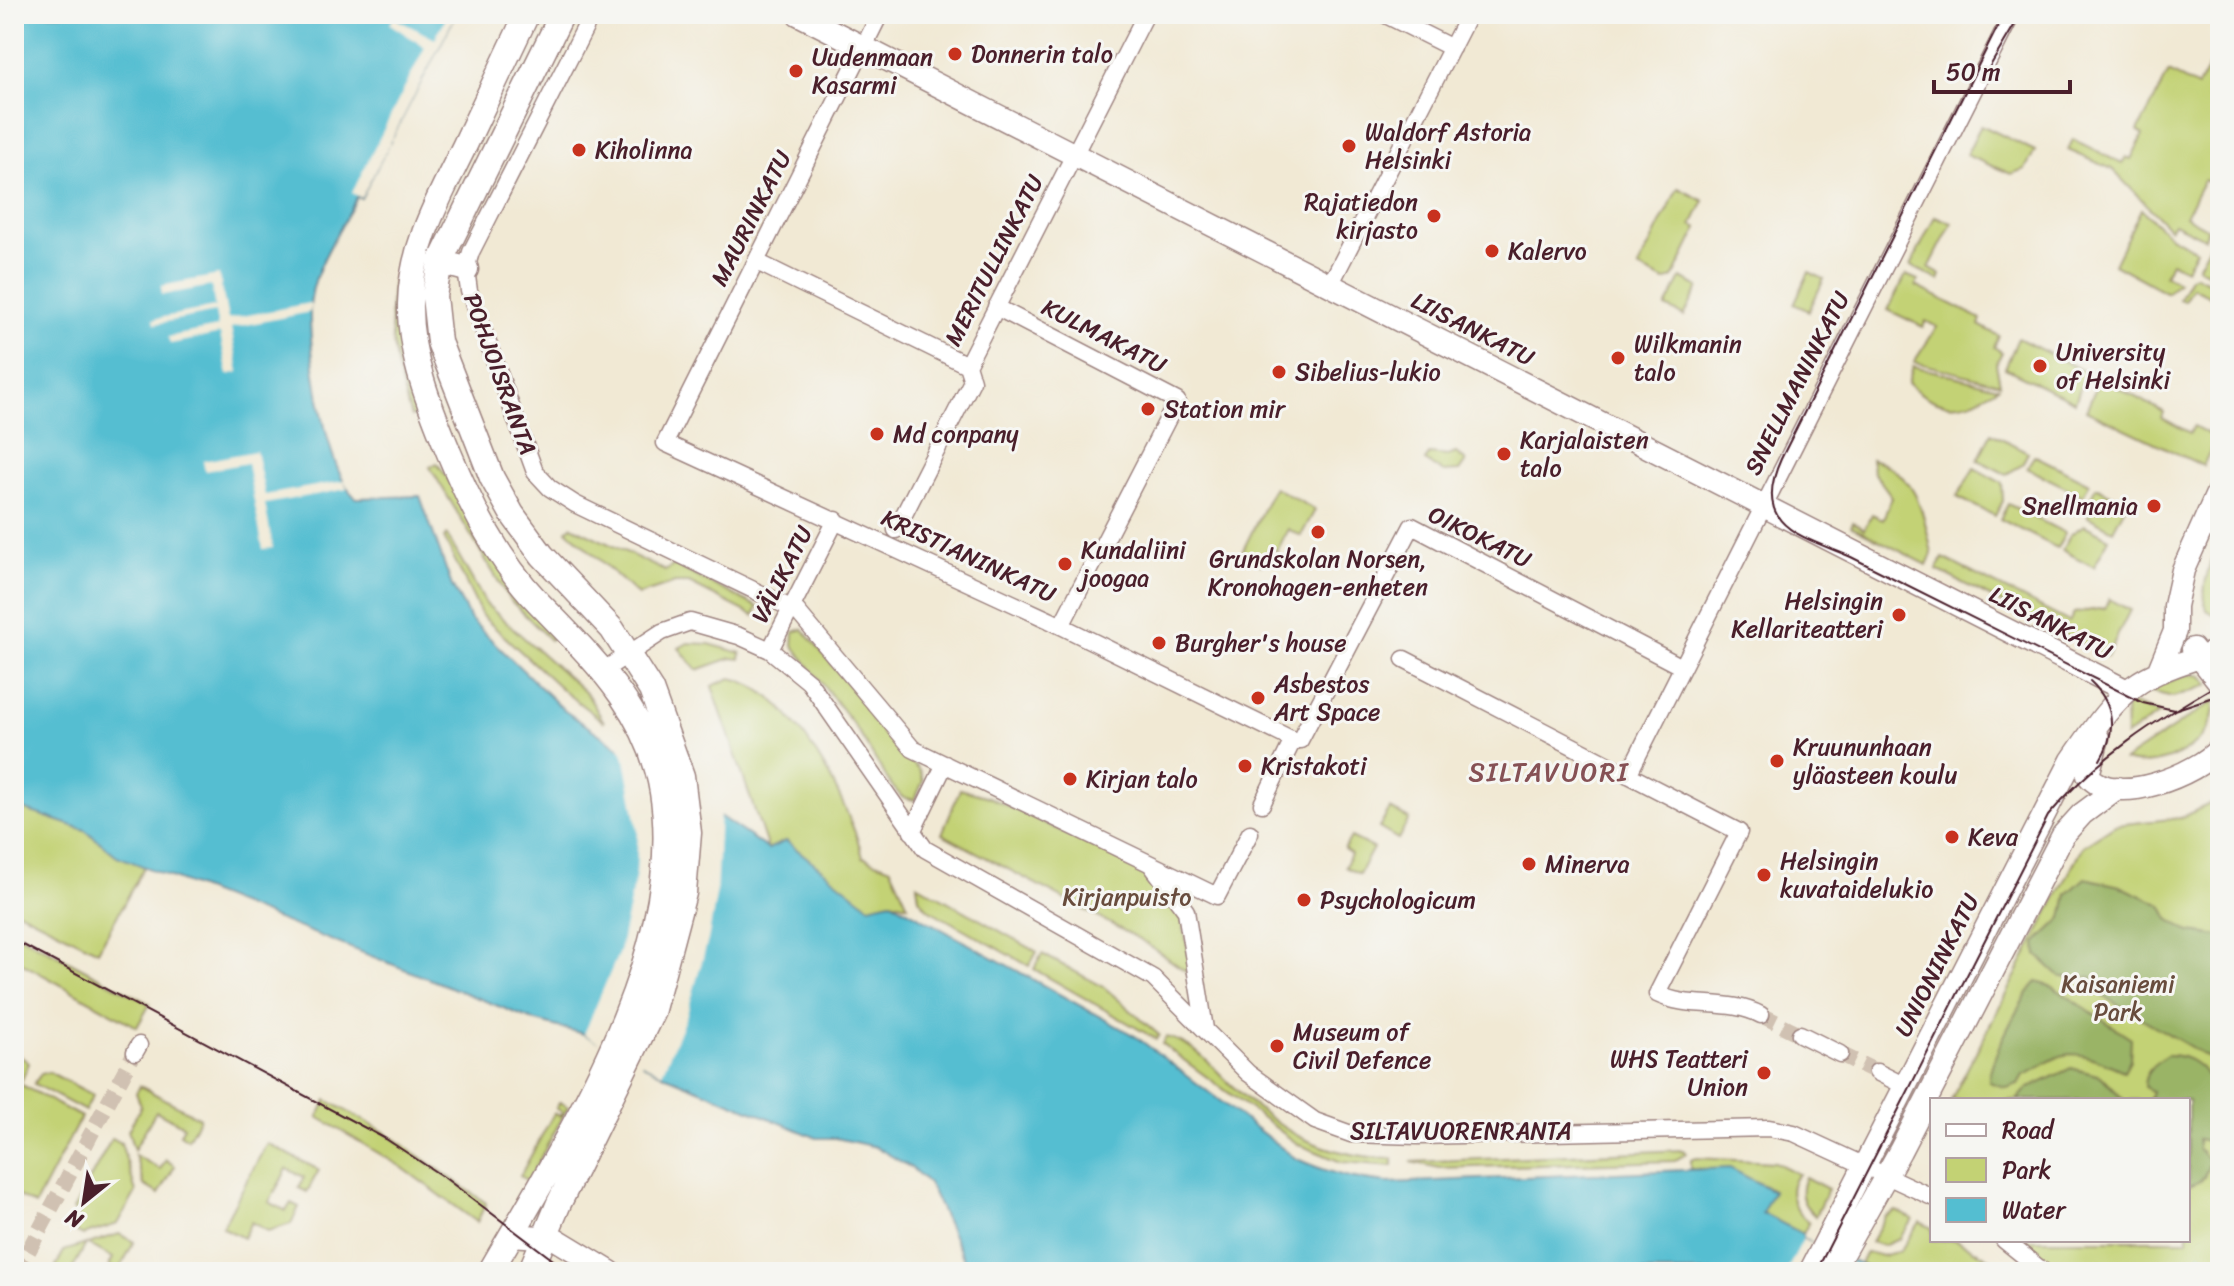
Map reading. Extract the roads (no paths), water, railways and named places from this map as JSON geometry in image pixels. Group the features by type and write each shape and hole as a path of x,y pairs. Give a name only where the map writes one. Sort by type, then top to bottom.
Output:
{"main road":[{"path":"527,14 417,248 409,307 415,352 425,392 481,524 505,563 604,670 631,707 653,752 662,793 665,843 659,900 631,1003 568,1157 545,1236 530,1272"},
{"path":"490,1272 511,1235 568,1157 652,1013 684,893 689,833 682,776 660,710 630,653 605,621 542,555 512,514 492,478 439,342 434,296 440,262 562,14"},
{"name":"LIISANKATU","path":"798,14 2125,690"},
{"path":"440,262 466,269"},
{"path":"2159,670 2175,631 2176,597 2183,570 2220,487"},
{"path":"2175,631 2210,654 2220,683"},
{"name":"UNIONINKATU","path":"1831,1259 1863,1167 2072,760 2125,690 2159,670 2210,654"},
{"name":"UNIONINKATU","path":"2107,710 2088,774 2098,785 2117,788"},
{"path":"1810,1272 1831,1259 1885,1176 2070,824 2117,788 2186,775 2220,748"},
{"path":"511,1235 545,1236 576,1249 610,1272"}],"street":[{"name":"POHJOISRANTA","path":"592,14 485,224 466,269 467,286 535,472 550,488 617,525 791,608 807,620 913,749 1217,896 1250,833"},
{"name":"MAURINKATU","path":"665,443 880,14"},
{"name":"MERITULLINKATU","path":"896,530 972,381 967,365 1146,14"},
{"path":"1384,14 1452,48"},
{"path":"1330,285 1469,14"},
{"name":"SNELLMANINKATU","path":"1628,775 2009,15"},
{"path":"757,262 967,365"},
{"name":"KULMAKATU","path":"996,307 1177,401 1061,626"},
{"name":"KRISTIANINKATU","path":"665,443 1061,626 1293,740"},
{"name":"VÄLIKATU","path":"770,650 836,520"},
{"name":"OIKOKATU","path":"1262,804 1293,740 1300,740 1412,526 1682,667"},
{"name":"SILTAVUORENRANTA","path":"604,670 668,628 690,622 717,628 770,650 809,682 925,849 1135,966 1248,1073 1291,1106 1333,1130 1351,1134 1419,1136 1769,1128 1794,1133 1930,1196"},
{"path":"1404,659 1739,832 1657,994 1674,1002 1743,1006 1761,1015"},
{"path":"912,832 945,764"},
{"path":"1148,862 1186,911 1205,1029"},
{"path":"1800,1034 1840,1054"},
{"path":"1877,1072 1905,1086"},
{"path":"2006,1242 2044,1272"}],"water":[{"path":"14,14 456,14 361,198 357,197 330,246 314,285 311,341 320,404 336,464 346,486 357,498 420,496 452,586 471,620 565,711 768,849 786,841 869,906 891,901 1135,1036 1295,1158 1317,1167 1388,1183 1730,1168 1773,1191 1762,1213 1803,1234 1803,1239 1875,1272 970,1272 929,1184 913,1169 876,1147 836,1138 817,1138 667,1076 584,1034 536,1021 117,856 85,830 14,806"}],"waterway":[{"path":"2200,1256 2203,1272"}],"tunnel":[{"path":"1761,1015 1800,1034"},
{"path":"17,1272 135,1052"},
{"path":"1840,1054 1877,1072"}],"tram line":[{"path":"2004,14 1781,459 1773,482 1772,500 1786,526 1799,535 1851,557 2143,703 2174,710 2210,698"},
{"path":"1986,73 2021,14"},
{"path":"2090,681 2104,699 2111,719 2109,739 2100,760"},
{"path":"1816,1272 2048,816 2106,758 2173,711 2220,683"},
{"path":"14,940 386,1139 445,1178 569,1272"}],"place":[{"name":"Donnerin talo","path":"955,54"},
{"name":"Uudenmaan Kasarmi","path":"796,71"},
{"name":"Waldorf Astoria Helsinki","path":"1349,146"},
{"name":"Kiholinna","path":"579,150"},
{"name":"Rajatiedon kirjasto","path":"1434,216"},
{"name":"Kalervo","path":"1492,251"},
{"name":"Wilkmanin talo","path":"1618,358"},
{"name":"University of Helsinki","path":"2040,366"},
{"name":"Sibelius-lukio","path":"1279,372"},
{"name":"Station mir","path":"1148,409"},
{"name":"Md conpany","path":"877,434"},
{"name":"Karjalaisten talo","path":"1504,454"},
{"name":"Snellmania","path":"2154,506"},
{"name":"Grundskolan Norsen, Kronohagen-enheten","path":"1318,532"},
{"name":"Kundaliini joogaa","path":"1065,564"},
{"name":"Helsingin Kellariteatteri","path":"1899,615"},
{"name":"Burgher's house","path":"1159,643"},
{"name":"Asbestos Art Space","path":"1258,698"},
{"name":"Kruununhaan yläasteen koulu","path":"1777,761"},
{"name":"Kristakoti","path":"1245,766"},
{"name":"Kirjan talo","path":"1070,779"},
{"name":"Keva","path":"1952,837"},
{"name":"Minerva","path":"1529,864"},
{"name":"Helsingin kuvataidelukio","path":"1764,875"},
{"name":"Psychologicum","path":"1304,900"},
{"name":"Museum of Civil Defence","path":"1277,1046"},
{"name":"WHS Teatteri Union","path":"1764,1073"}],"district":[{"name":"SILTAVUORI","path":"1549,772"}],"park label":[{"name":"Kirjanpuisto","path":"1127,897"},
{"name":"Kaisaniemi Park","path":"2118,998"}]}
